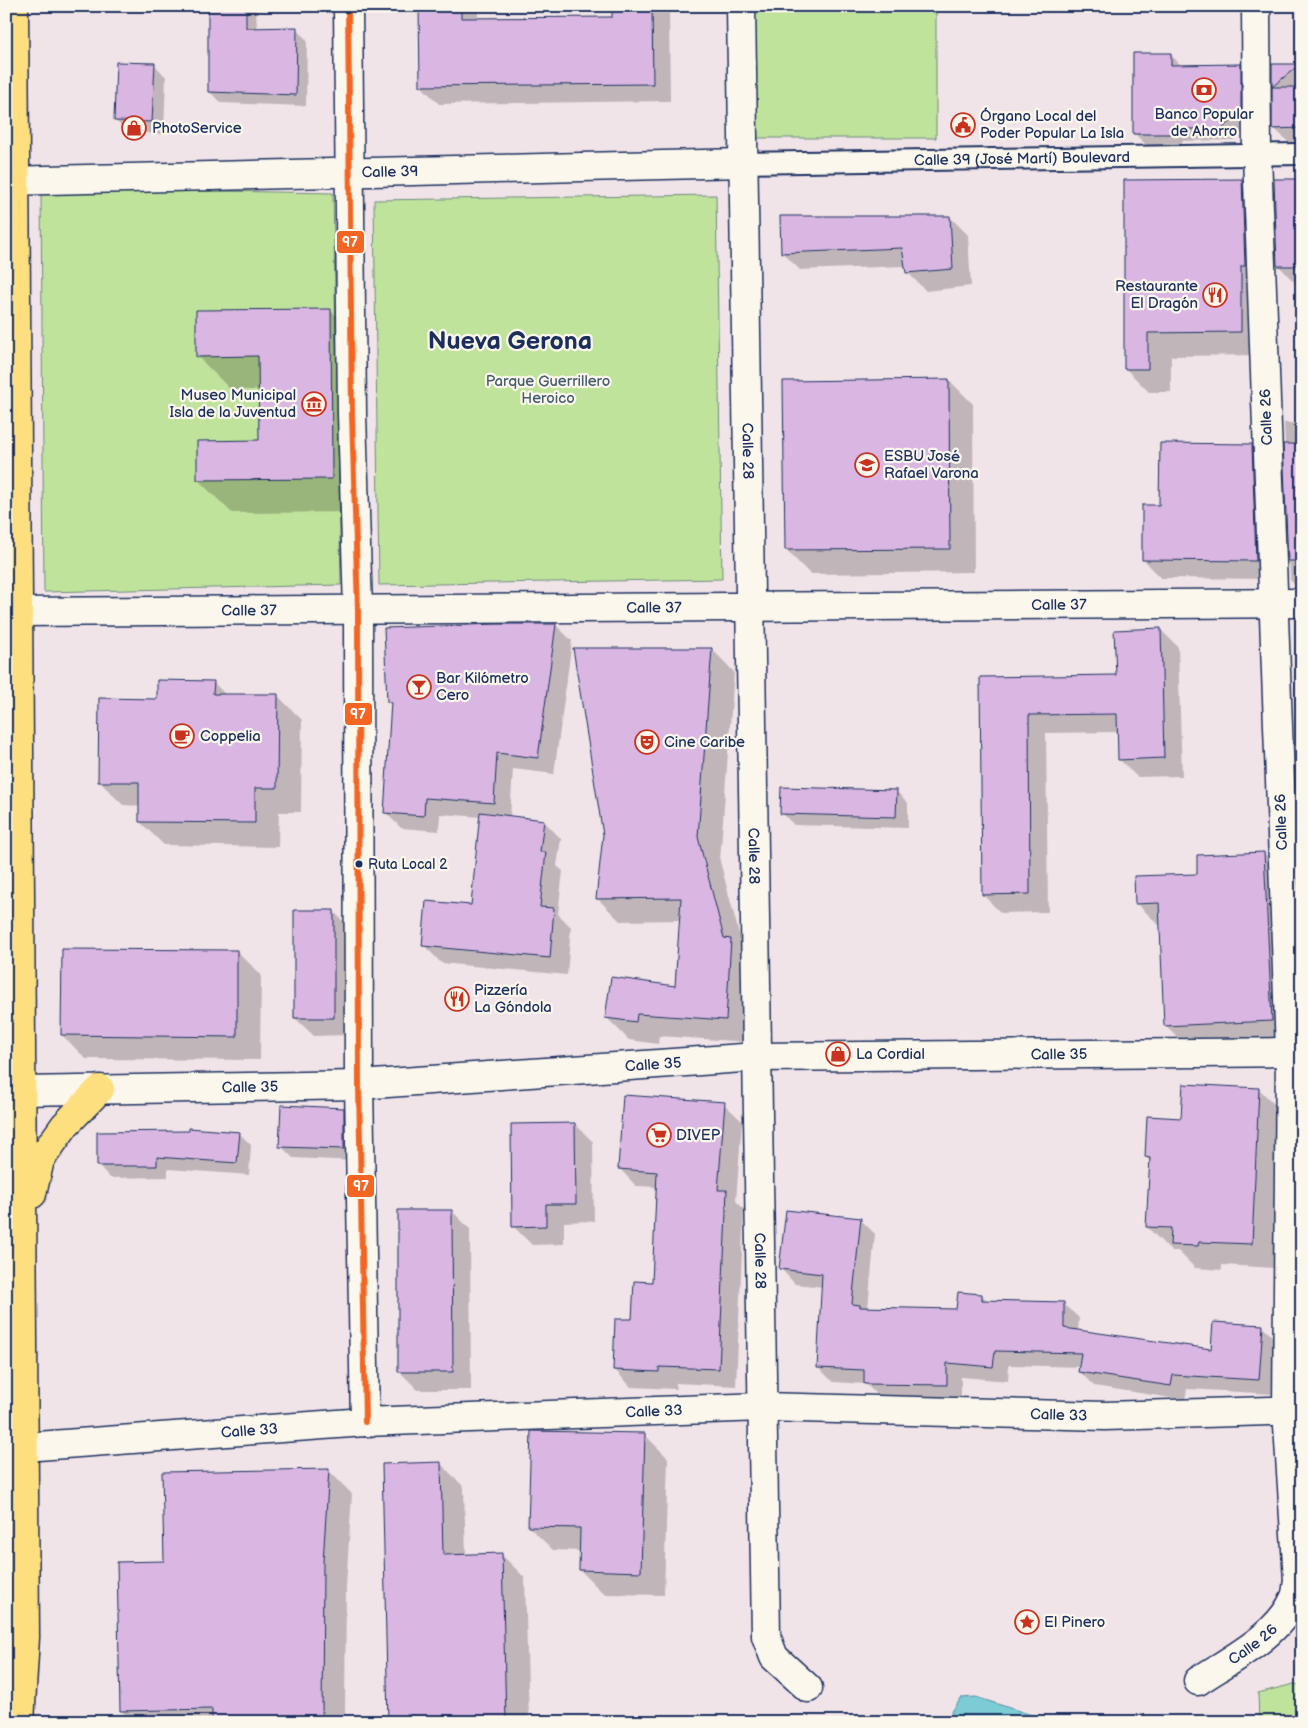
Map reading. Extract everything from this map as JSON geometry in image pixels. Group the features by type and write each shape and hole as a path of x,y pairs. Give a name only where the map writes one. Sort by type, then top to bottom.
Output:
{"main road":[{"path":"14,6 11,181 14,1091 23,1237 15,1447 25,1637 20,1722"},
{"path":"23,1237 40,1160 65,1125 100,1089"}],"street":[{"path":"348,6 352,414 358,610 359,1085 365,1422"},
{"name":"Calle 28","path":"741,6 766,1636 774,1657 808,1688"},
{"name":"Calle 26","path":"1198,1681 1260,1640 1291,1627 1298,1580 1294,1410 1296,1052 1272,603 1257,155 1256,6"},
{"name":"Calle 39 (José Martí) Boulevard","path":"742,163 1302,154"},
{"name":"Calle 39","path":"11,181 742,163"},
{"name":"Calle 37","path":"12,613 1302,603"},
{"name":"Calle 35","path":"14,1091 359,1085 757,1056 1296,1052"},
{"name":"Calle 33","path":"15,1447 365,1422 762,1407 1105,1416 1294,1410"}],"green space":[{"path":"747,6 936,6 936,138 742,138"},
{"path":"41,188 333,193 341,585 44,592"},
{"name":"Parque Guerrillero Heroico","path":"716,195 722,579 379,585 374,200"},
{"path":"1294,1684 1302,1685 1302,1722 1259,1722 1258,1693"}],"water":[{"path":"976,1697 1050,1722 945,1722 961,1698"}],"building":[{"path":"208,6 246,6 246,28 297,27 296,95 208,92"},
{"path":"419,6 461,6 461,18 612,17 612,6 652,6 653,84 420,86"},
{"path":"1133,53 1171,53 1171,65 1241,64 1241,113 1222,129 1171,129 1171,134 1133,134"},
{"path":"116,62 155,63 152,122 114,121"},
{"path":"1272,64 1300,64 1272,87"},
{"path":"1272,87 1302,87 1302,128 1272,129"},
{"name":"Restaurante El Dragón","path":"1242,179 1245,266 1241,266 1241,332 1148,333 1148,369 1124,369 1124,180"},
{"path":"1274,179 1302,179 1302,266 1277,266"},
{"path":"780,216 950,216 953,269 906,273 902,248 781,253"},
{"path":"331,309 332,479 197,480 197,441 259,440 258,356 196,357 196,310"},
{"name":"ESBU José Rafael Varona","path":"949,379 950,549 785,550 783,381"},
{"path":"1160,443 1252,444 1256,561 1142,560 1142,505 1159,505"},
{"path":"1283,444 1302,444 1302,561 1288,561"},
{"path":"556,624 538,758 497,753 494,803 425,798 424,816 384,813 391,702 387,702 384,628"},
{"path":"1161,628 1164,758 1118,760 1117,714 1029,715 1030,894 982,895 980,677 1116,675 1114,630"},
{"name":"Cine Caribe","path":"573,648 712,648 698,837 724,938 731,939 726,1020 637,1014 636,1022 605,1018 611,977 675,986 681,898 596,899 603,835"},
{"path":"157,680 214,681 213,694 278,694 277,788 255,788 255,823 139,822 139,782 98,782 99,698 157,699"},
{"path":"781,787 897,790 896,817 780,814"},
{"path":"480,812 544,820 540,852 546,852 540,907 554,908 550,958 422,946 426,901 471,905"},
{"path":"1264,852 1272,1021 1164,1026 1159,903 1135,904 1134,876 1197,874 1197,855"},
{"path":"294,910 334,910 334,1018 294,1018"},
{"path":"62,949 237,950 237,1037 61,1035"},
{"path":"1183,1084 1259,1088 1252,1244 1199,1242 1198,1246 1170,1245 1171,1228 1146,1227 1150,1158 1145,1157 1147,1116 1181,1118"},
{"path":"623,1095 725,1102 718,1190 727,1190 719,1369 659,1367 659,1372 613,1370 615,1319 632,1319 634,1281 652,1282 657,1172 618,1169"},
{"path":"281,1105 344,1108 344,1149 279,1147"},
{"path":"575,1123 576,1204 546,1204 546,1226 512,1227 511,1124"},
{"path":"189,1128 240,1132 237,1163 157,1157 157,1166 97,1166 97,1132 189,1131"},
{"path":"398,1210 452,1210 453,1372 398,1372"},
{"path":"786,1210 861,1218 852,1304 860,1305 860,1307 956,1309 958,1292 982,1294 982,1300 1064,1302 1064,1328 1211,1349 1213,1322 1263,1325 1259,1380 1173,1375 1171,1386 1078,1372 1081,1353 995,1351 993,1367 947,1363 947,1385 864,1384 864,1370 817,1368 822,1274 779,1269"},
{"path":"531,1431 645,1433 641,1572 579,1570 580,1528 528,1527"},
{"path":"441,1462 443,1555 502,1553 506,1722 388,1722 382,1464"},
{"path":"329,1469 323,1562 322,1722 212,1722 212,1709 120,1711 117,1562 164,1561 162,1472"}],"transit line":[{"name":"97","path":"348,6 352,414 358,610 359,1085 365,1422"}],"place":[{"name":"Banco Popular de Ahorro","path":"1204,90"},
{"name":"Órgano Local del Poder Popular La Isla","path":"963,125"},
{"name":"PhotoService","path":"134,128"},
{"name":"Restaurante El Dragón","path":"1215,295"},
{"name":"Museo Municipal Isla de la Juventud","path":"314,404"},
{"name":"ESBU José Rafael Varona","path":"867,465"},
{"name":"Bar Kilómetro Cero","path":"419,687"},
{"name":"Coppelia","path":"182,736"},
{"name":"Cine Caribe","path":"647,742"},
{"name":"Ruta Local 2","path":"359,864"},
{"name":"Pizzería La Góndola","path":"457,999"},
{"name":"La Cordial","path":"838,1054"},
{"name":"DIVEP","path":"659,1135"},
{"name":"El Pinero","path":"1027,1622"}],"district":[{"name":"Nueva Gerona","path":"510,340"}]}
